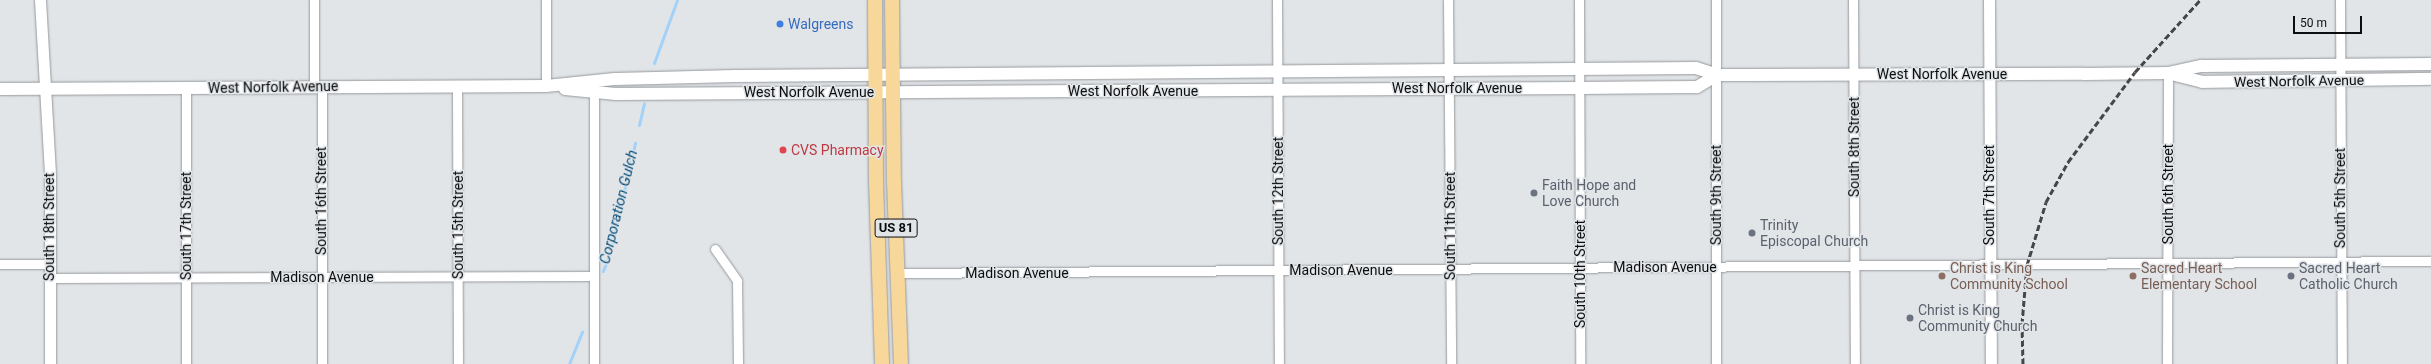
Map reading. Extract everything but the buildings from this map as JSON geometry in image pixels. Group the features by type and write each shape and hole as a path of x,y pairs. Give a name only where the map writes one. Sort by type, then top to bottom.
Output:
{"highway":[{"name":"US 81","path":"874,0 876,182 882,364"},
{"name":"US 81","path":"892,0 901,364"}],"main road":[{"name":"West Norfolk Avenue","path":"0,90 546,86 615,79 1696,68 1716,75 2168,73 2202,66 2431,64"},
{"name":"West Norfolk Avenue","path":"2168,73 2202,82 2431,79"},
{"name":"West Norfolk Avenue","path":"546,86 616,94 1697,87 1716,75"}],"street":[{"name":"South 18th Street","path":"40,0 50,176 50,364"},
{"name":"South 16th Street","path":"314,0 318,87 322,364"},
{"path":"546,0 546,86"},
{"name":"South 12th Street","path":"1277,0 1279,364"},
{"name":"South 11th Street","path":"1448,0 1450,88 1451,364"},
{"name":"South 10th Street","path":"1579,0 1580,364"},
{"name":"South 9th Street","path":"1716,0 1716,364"},
{"name":"South 8th Street","path":"1853,0 1855,364"},
{"name":"South 7th Street","path":"1989,0 1991,364"},
{"name":"South 5th Street","path":"2340,0 2340,261 2342,364"},
{"name":"South 6th Street","path":"2167,364 2168,73"},
{"name":"South 15th Street","path":"457,86 458,364"},
{"name":"South 17th Street","path":"186,89 186,364"},
{"path":"594,92 594,364"},
{"path":"715,249 737,281 738,364"},
{"name":"Madison Avenue","path":"898,273 1450,270 1854,265 2431,261"},
{"path":"0,264 49,264"},
{"name":"Madison Avenue","path":"50,278 594,276"}],"waterway":[{"name":"Corporation Gulch","path":"654,63 677,0"},
{"name":"Corporation Gulch","path":"639,125 644,104"},
{"name":"Corporation Gulch","path":"603,271 610,253 635,143"},
{"name":"Corporation Gulch","path":"569,364 582,332"}],"railway":[{"path":"2023,364 2022,324 2027,265 2046,202 2068,162 2135,72 2200,0"}],"place":[{"name":"Walgreens","path":"780,24"},
{"name":"CVS Pharmacy","path":"783,150"},
{"name":"Faith Hope and Love Church","path":"1534,193"},
{"name":"Trinity Episcopal Church","path":"1752,233"},
{"name":"Christ is King Community School","path":"1942,276"},
{"name":"Sacred Heart Elementary School","path":"2133,276"},
{"name":"Sacred Heart Catholic Church","path":"2291,276"},
{"name":"Christ is King Community Church","path":"1910,318"}]}
